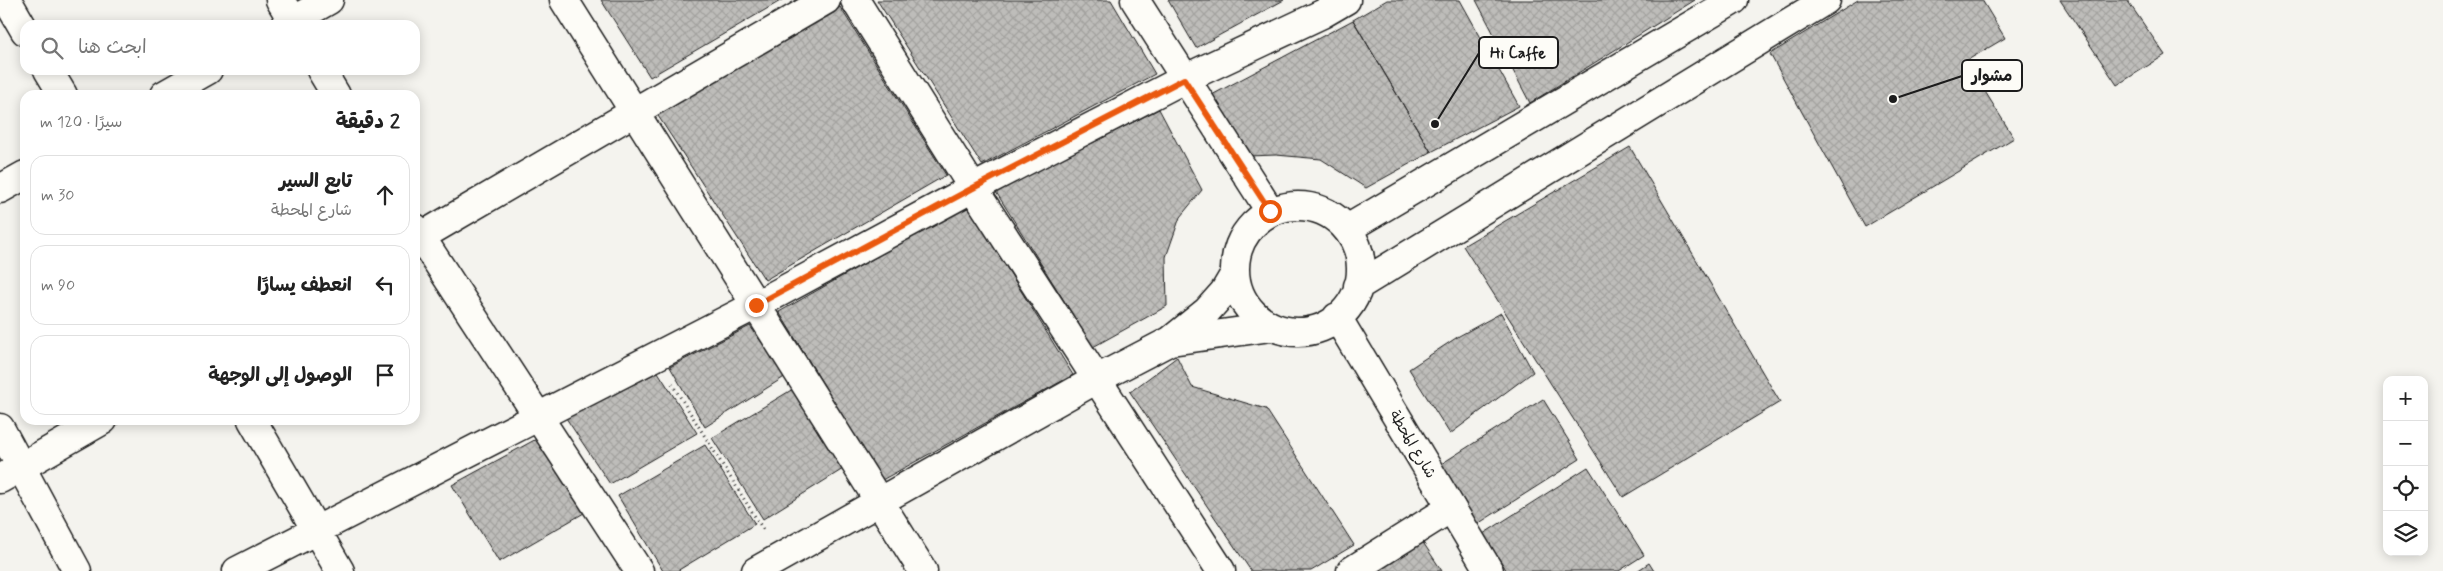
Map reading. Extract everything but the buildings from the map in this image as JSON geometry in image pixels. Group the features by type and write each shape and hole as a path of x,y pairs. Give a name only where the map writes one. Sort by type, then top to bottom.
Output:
{"street":[{"path":"7,0 20,22"},
{"path":"288,18 329,0"},
{"path":"564,0 923,571"},
{"path":"420,233 826,0"},
{"path":"855,0 973,188 1221,571"},
{"path":"1135,0 1270,211"},
{"path":"237,571 756,305 973,188 1184,79 1322,14 1346,0"},
{"path":"1347,229 1734,0"},
{"path":"1358,286 1826,0"},
{"path":"51,75 60,90"},
{"path":"173,90 199,75"},
{"path":"324,75 333,90"},
{"path":"0,189 20,178"},
{"path":"1170,341 1272,327 1294,332 1317,328 1338,317 1350,303 1358,286 1360,259 1357,246 1347,229 1332,215 1312,207 1291,206 1270,211 1250,227 1237,249 1234,275 1240,296 1253,314 1272,327"},
{"path":"420,239 540,416 639,571"},
{"path":"756,571 1097,379 1170,341 1207,311 1224,292 1234,275"},
{"name":"شارع المحطة","path":"1338,317 1489,571"},
{"path":"11,473 94,425"},
{"path":"255,425 340,571"},
{"path":"0,428 11,473 77,571"},
{"path":"1351,571 1451,508"}],"path":[{"path":"655,357 780,557"}],"place":[{"name":"مشوار","path":"1893,99"},
{"name":"Hi Caffe","path":"1435,124"}],"route":[{"path":"756,305 973,188 1184,79 1270,211"}]}
